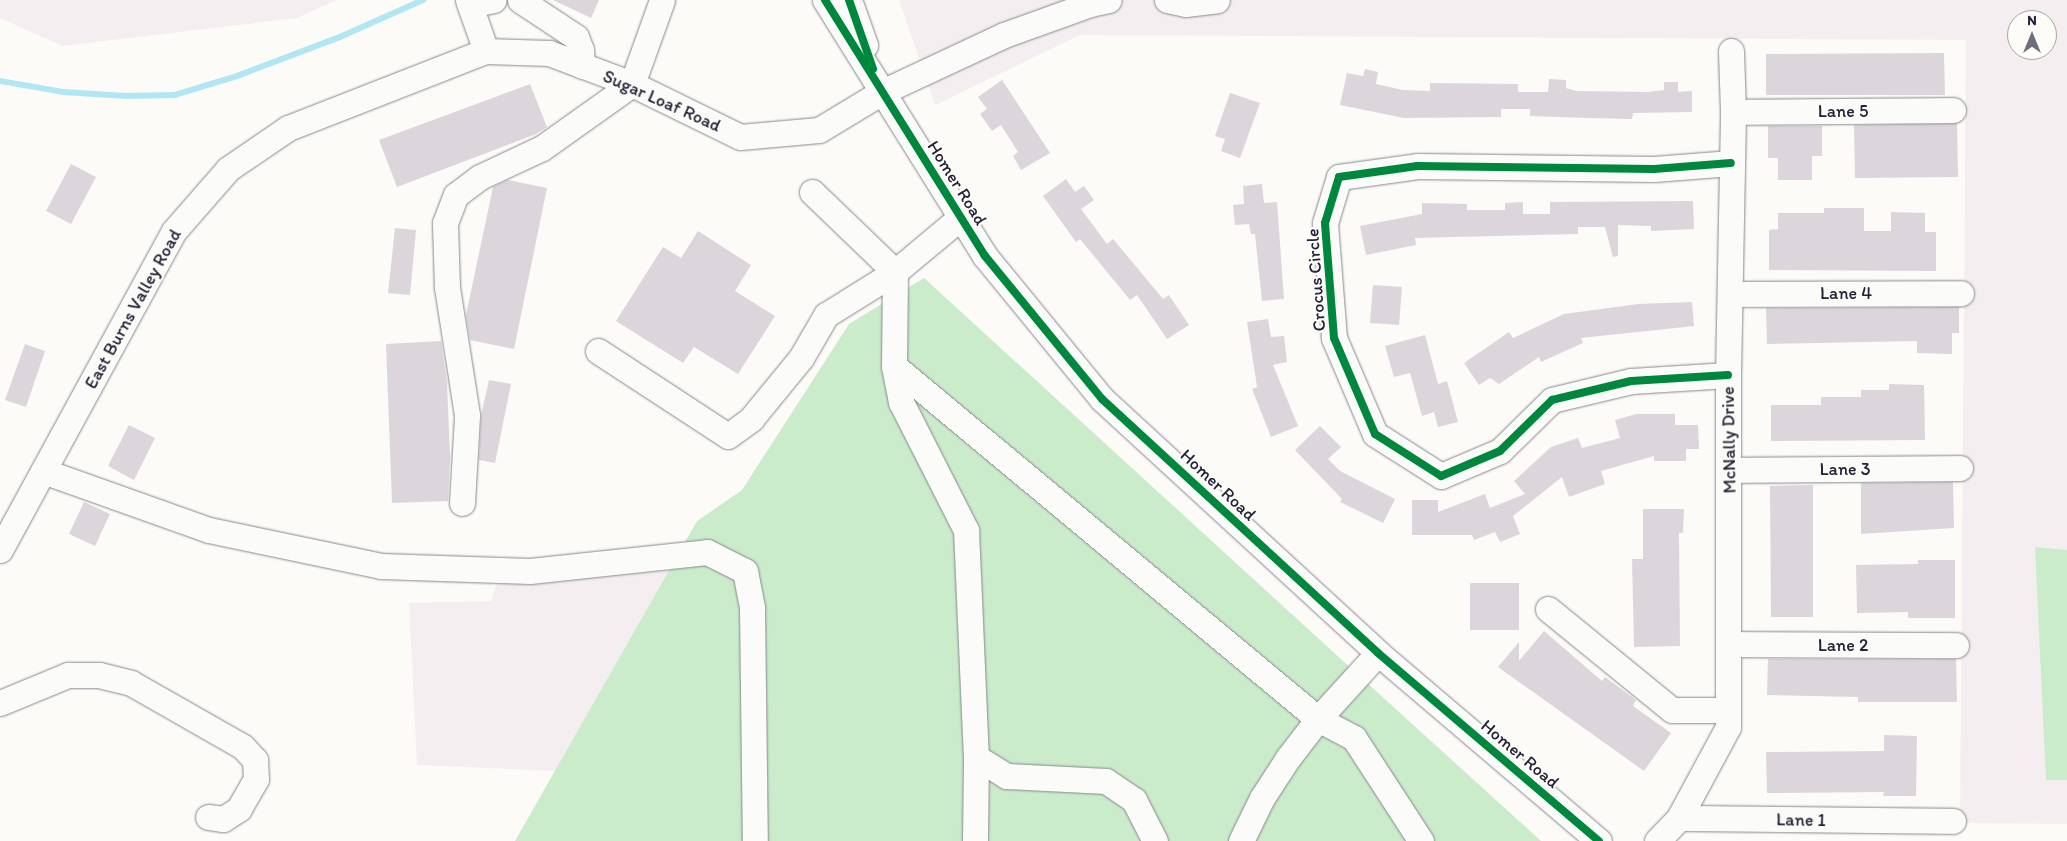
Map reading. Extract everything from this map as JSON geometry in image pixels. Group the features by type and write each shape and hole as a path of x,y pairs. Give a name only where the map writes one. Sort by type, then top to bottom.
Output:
{"street":[{"path":"520,0 576,37 581,50 582,66"},
{"path":"462,503 467,415 447,287 445,223 456,195 480,177 542,148 632,84 662,0"},
{"name":"Homer Road","path":"825,0 985,256 1102,399 1378,653 1599,841"},
{"name":"Homer Road","path":"849,0 882,92"},
{"name":"Sugar Loaf Road","path":"486,50 548,53 632,84 740,136 819,130 882,92 1004,35 1090,4 1109,0"},
{"path":"1167,0 1186,4 1217,0"},
{"path":"477,2 486,50"},
{"name":"East Burns Valley Road","path":"0,550 6,521 43,471 174,231 228,169 288,128 486,50"},
{"name":"McNally Drive","path":"1679,818 1728,726 1730,470 1728,375 1733,112 1731,51"},
{"name":"Lane 5","path":"1733,112 1953,110"},
{"name":"Crocus Circle","path":"1728,375 1631,381 1552,400 1500,451 1441,476 1375,434 1334,338 1325,223 1339,177 1417,166 1654,169 1731,163"},
{"path":"812,192 895,272 894,366 901,402 966,530 976,757 975,841"},
{"path":"598,351 728,436 751,420 795,366 826,315 895,272 961,217"},
{"name":"Lane 4","path":"1731,294 1961,293"},
{"path":"894,366 1318,719 1354,738 1421,841"},
{"name":"Lane 3","path":"1730,470 1960,468"},
{"path":"43,471 209,530 381,566 530,571 707,552 745,571 752,608 756,841"},
{"path":"1548,609 1672,710 1728,710"},
{"name":"Lane 2","path":"1729,644 1956,645"},
{"path":"1241,841 1262,798 1318,719 1378,653"},
{"path":"0,703 68,675 99,675 131,683 243,747 255,760 256,779 239,809 223,819 208,817"},
{"path":"976,757 1007,776 1106,781 1134,800 1155,841"},
{"path":"1657,841 1679,818"},
{"name":"Lane 1","path":"1679,818 1954,821"}],"shaded area":[{"path":"0,0 337,0 297,18 62,46 0,18"},
{"path":"899,0 2067,0 2067,824 1960,823 1966,40 1080,35 935,105"},
{"path":"670,568 555,771 417,765 409,603 491,601 499,577"}],"green space":[{"path":"924,278 1541,841 515,841 697,521 742,490 849,324"},
{"path":"2035,547 2067,550 2067,780 2046,780"}],"building":[{"path":"553,0 599,0 591,18"},
{"path":"1944,53 1945,95 1766,95 1766,54"},
{"path":"1365,69 1378,72 1376,84 1403,90 1430,91 1430,83 1518,84 1518,92 1548,92 1549,79 1566,80 1566,88 1576,91 1647,92 1664,90 1664,82 1678,82 1678,92 1692,91 1692,112 1633,113 1632,119 1530,116 1530,109 1501,109 1501,117 1404,118 1340,105 1347,73 1363,76"},
{"path":"1002,80 1050,153 1021,170 1013,156 1018,152 1001,125 992,131 980,114 987,109 978,97"},
{"path":"530,84 547,127 536,134 397,187 379,140"},
{"path":"1230,93 1260,103 1240,158 1221,151 1225,139 1215,136"},
{"path":"1957,123 1958,177 1855,178 1854,125"},
{"path":"1768,126 1822,126 1822,156 1812,156 1812,180 1778,180 1778,158 1768,158"},
{"path":"71,164 96,177 71,224 46,211"},
{"path":"1066,179 1075,192 1084,186 1094,200 1081,209 1107,244 1113,239 1163,299 1169,295 1189,325 1167,339 1137,295 1130,300 1080,239 1076,242 1043,196"},
{"path":"508,180 547,188 514,349 470,340 466,315 493,187"},
{"path":"1262,184 1264,203 1277,202 1284,299 1262,301 1255,234 1251,234 1249,224 1235,225 1233,205 1244,204 1243,186"},
{"path":"1693,201 1694,229 1651,231 1651,226 1618,225 1618,256 1613,257 1605,227 1578,227 1578,234 1415,238 1416,245 1366,255 1360,226 1422,214 1422,203 1467,204 1467,210 1505,210 1505,203 1523,202 1523,214 1550,214 1550,202"},
{"path":"1824,208 1864,208 1864,231 1891,231 1891,212 1925,213 1925,232 1936,232 1936,271 1769,270 1769,230 1778,229 1778,213 1824,213"},
{"path":"395,228 416,230 410,295 388,293"},
{"path":"698,231 751,265 735,291 775,316 738,374 694,347 683,363 616,321 663,247 681,258"},
{"path":"1373,285 1402,287 1399,325 1370,323"},
{"path":"1692,302 1694,326 1581,338 1583,343 1541,362 1539,357 1499,384 1490,378 1479,385 1464,363 1509,332 1513,338 1564,314 1638,304"},
{"path":"1959,307 1959,333 1952,333 1952,354 1917,353 1917,341 1767,344 1766,308"},
{"path":"1268,319 1271,337 1284,336 1287,362 1273,365 1298,426 1271,437 1252,389 1257,387 1247,322"},
{"path":"1425,335 1438,384 1447,381 1458,422 1438,427 1434,412 1422,416 1410,373 1394,377 1385,346"},
{"path":"441,341 447,382 450,457 448,501 392,503 386,344"},
{"path":"25,344 45,351 26,407 5,400"},
{"path":"489,380 511,384 495,463 479,460 481,416"},
{"path":"1889,384 1924,385 1925,440 1771,441 1771,405 1821,405 1821,397 1861,397 1861,390 1889,390"},
{"path":"1636,414 1675,414 1675,425 1698,425 1699,449 1686,449 1686,461 1654,461 1654,456 1601,471 1605,484 1569,497 1562,477 1513,516 1520,534 1500,542 1495,532 1474,540 1472,535 1412,535 1412,500 1438,500 1438,512 1485,494 1490,508 1525,494 1514,481 1551,447 1578,438 1582,448 1620,438 1615,420"},
{"path":"129,425 155,438 134,480 108,466"},
{"path":"1320,426 1341,447 1328,459 1340,471 1395,499 1383,523 1340,502 1342,499 1295,450"},
{"path":"1953,482 1954,528 1861,534 1861,483"},
{"path":"1813,485 1813,617 1771,617 1770,486"},
{"path":"84,502 110,514 95,546 69,534"},
{"path":"1643,509 1684,509 1683,533 1679,533 1680,646 1634,647 1632,559 1643,559"},
{"path":"1918,560 1955,560 1955,618 1908,618 1908,612 1857,613 1856,565 1918,564"},
{"path":"1470,583 1519,583 1519,630 1470,630"},
{"path":"1544,631 1602,681 1605,677 1636,700 1633,706 1671,733 1644,771 1498,667 1519,642 1519,661"},
{"path":"1768,659 1956,659 1957,702 1858,702 1858,697 1767,695"},
{"path":"1884,735 1917,736 1916,796 1883,796 1884,792 1767,793 1766,752 1884,751"}],"waterway":[{"path":"0,81 64,92 126,96 175,95 237,76 340,37 423,0"}],"cycle path":[{"path":"825,0 985,256 1102,399 1378,653 1599,841"},
{"path":"849,0 873,69"},
{"path":"1728,375 1631,381 1552,400 1500,451 1441,476 1375,434 1334,338 1325,223 1339,177 1417,166 1654,169 1731,163"}]}
